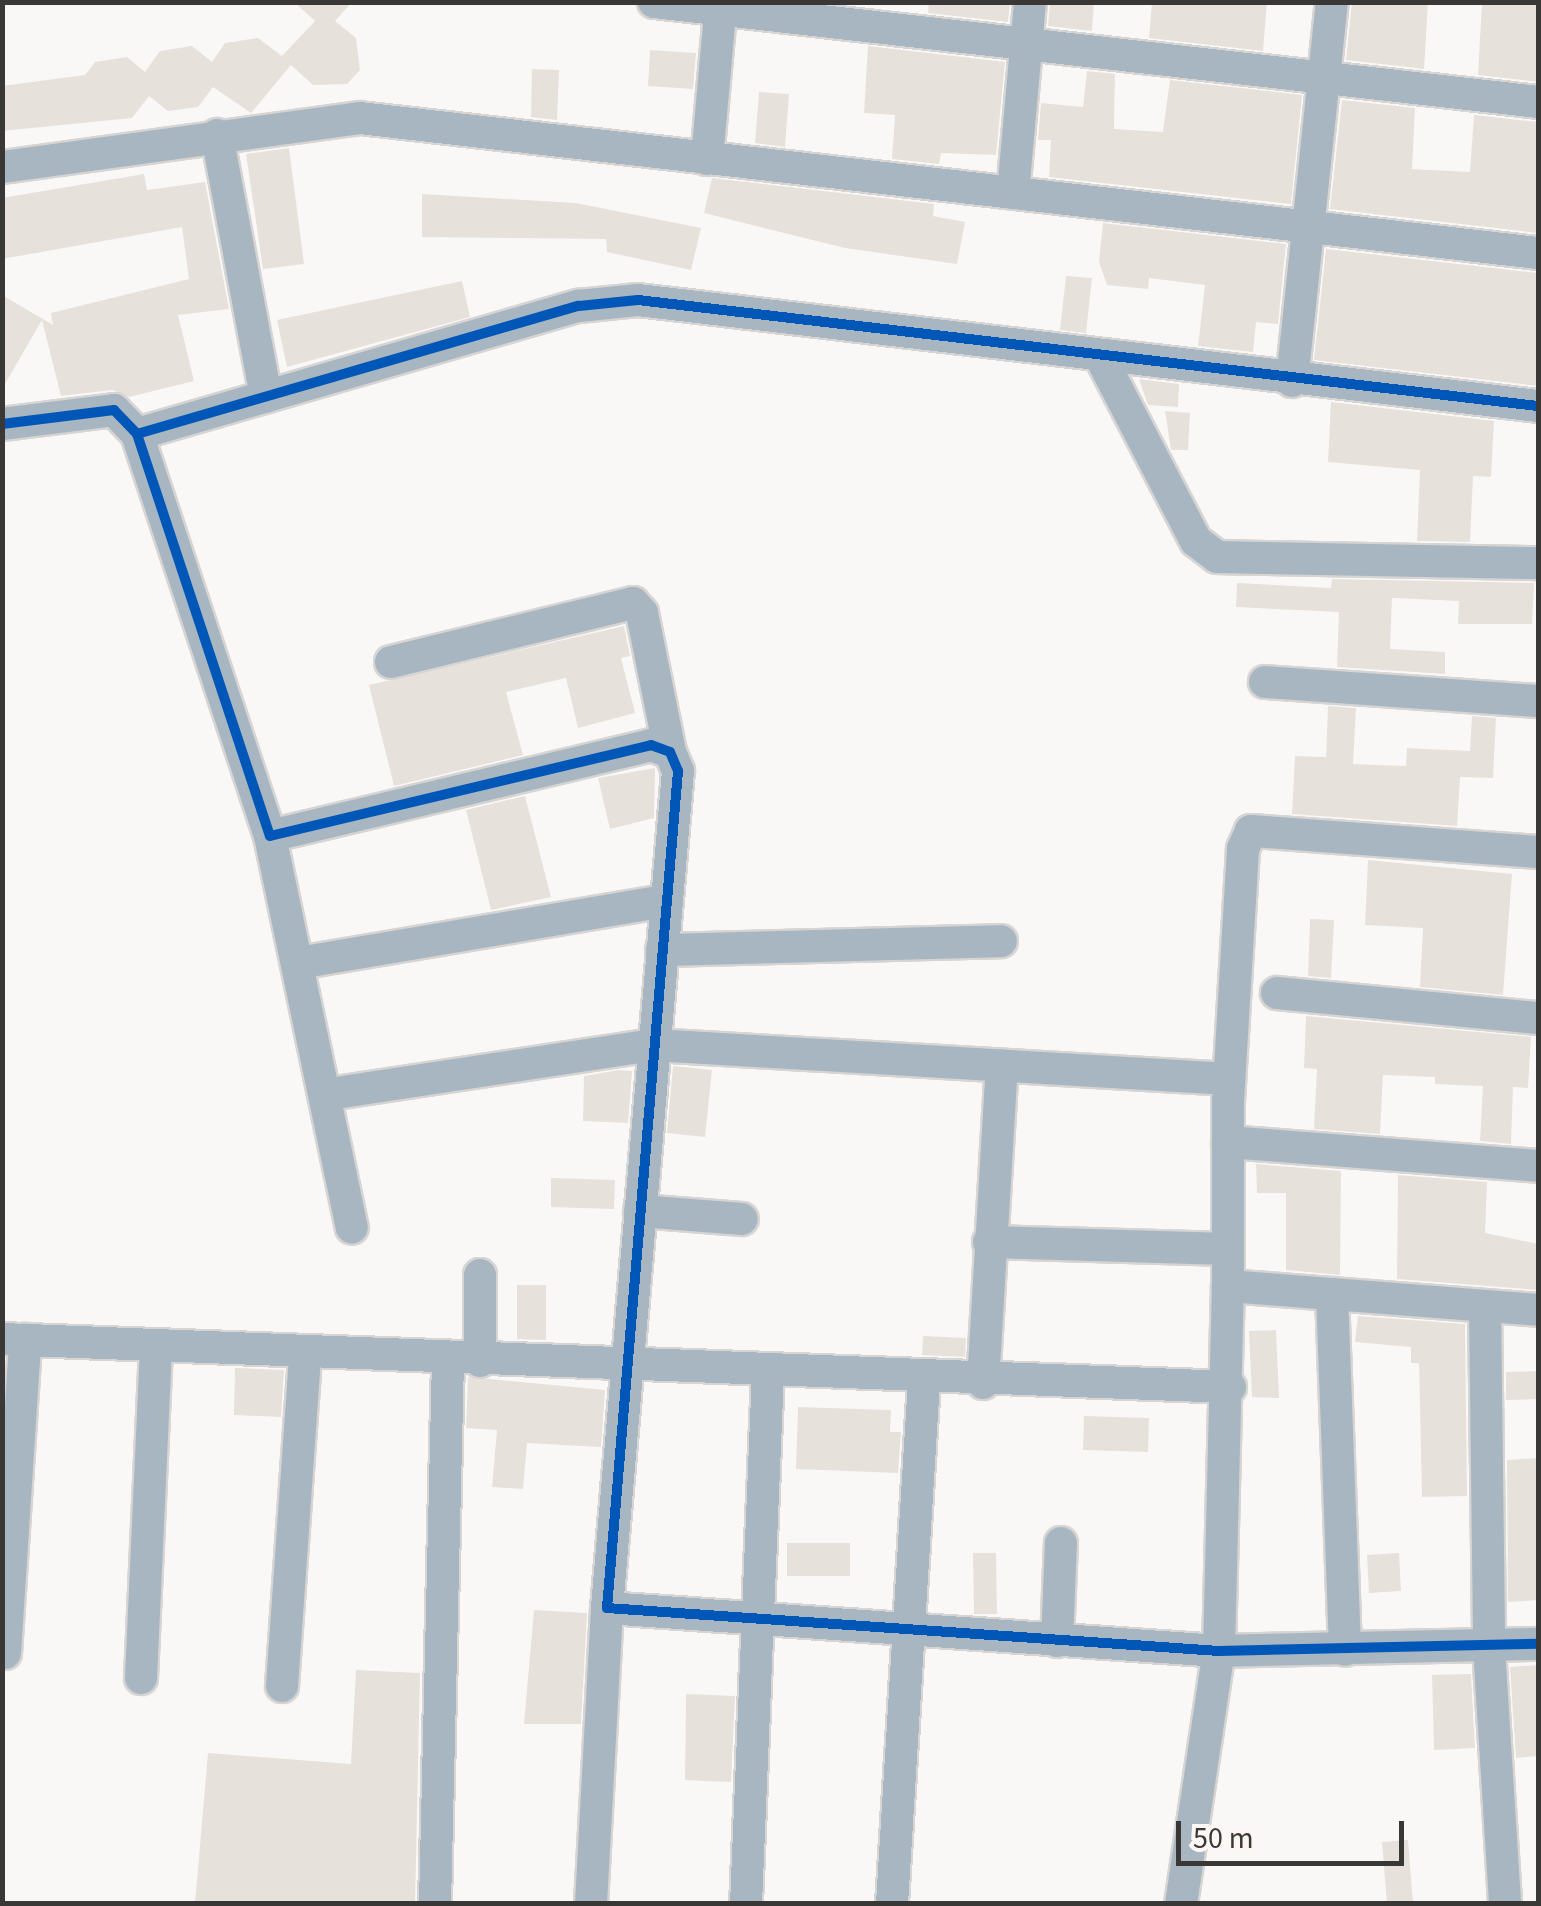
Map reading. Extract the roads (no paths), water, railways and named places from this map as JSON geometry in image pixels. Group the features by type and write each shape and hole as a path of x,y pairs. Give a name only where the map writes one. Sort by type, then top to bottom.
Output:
{"street":[{"path":"654,2 721,6 1026,46 1538,102"},
{"path":"1013,193 1030,2"},
{"path":"1292,380 1332,2"},
{"path":"707,159 721,6"},
{"path":"2,168 360,118 1538,253"},
{"path":"217,135 266,396"},
{"path":"137,434 578,306 638,300 1101,358 1538,406"},
{"path":"1101,358 1196,541 1217,557 1538,563"},
{"path":"2,424 114,410 137,434 270,836 329,1094 352,1228"},
{"path":"391,662 632,603 642,613 670,752 678,771 606,1608 591,1904"},
{"path":"1265,682 1538,701"},
{"path":"270,836 652,745 670,752"},
{"path":"1181,1904 1219,1651 1230,1387 1229,1079 1243,849 1251,830 1538,852"},
{"path":"298,963 666,901"},
{"path":"662,950 1001,941"},
{"path":"1277,993 1538,1018"},
{"path":"329,1094 654,1045 1229,1079"},
{"path":"983,1383 1002,1066"},
{"path":"1228,1142 1538,1166"},
{"path":"640,1211 742,1219"},
{"path":"989,1242 1228,1249"},
{"path":"435,1904 464,1360 480,1276"},
{"path":"1228,1286 1538,1310"},
{"path":"1332,1294 1345,1650"},
{"path":"1485,1306 1490,1648 1505,1904"},
{"path":"5,1652 14,1340 924,1381 1230,1387"},
{"path":"140,1678 156,1346"},
{"path":"282,1686 304,1353"},
{"path":"746,1904 768,1372"},
{"path":"892,1904 924,1381"},
{"path":"1057,1640 1061,1543"},
{"path":"606,1608 1219,1651 1538,1644"}]}
